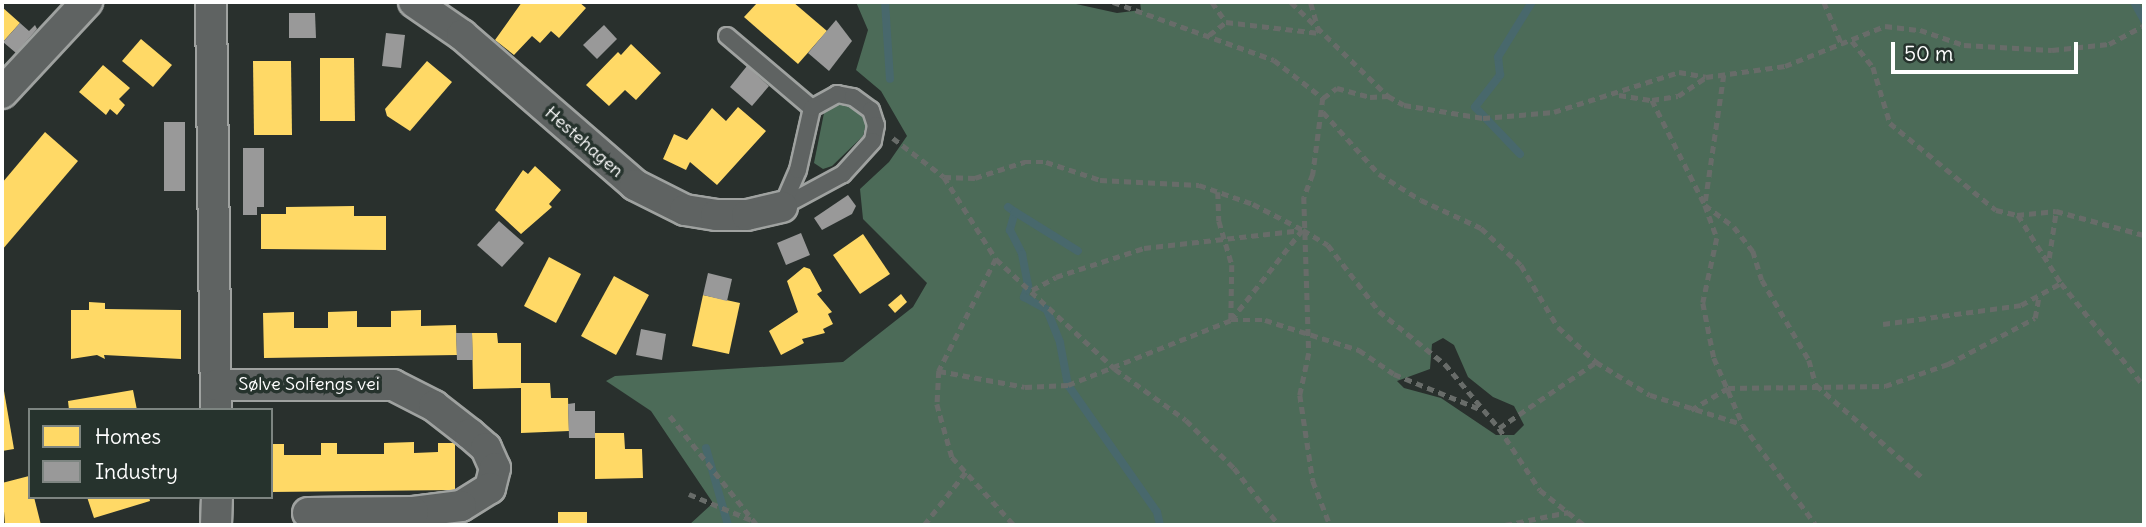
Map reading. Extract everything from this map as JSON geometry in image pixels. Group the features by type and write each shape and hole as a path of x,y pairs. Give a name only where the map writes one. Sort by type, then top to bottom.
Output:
{"street":[{"path":"2,93 87,2"},
{"name":"Sølve Solfengs vei","path":"211,2 216,397 393,385 434,406 471,434 495,467 489,488 461,506 413,512 308,513"},
{"name":"Hestehagen","path":"414,2 462,35 635,185 695,212 747,215 782,207"},
{"path":"216,499 216,525"}],"lane":[{"path":"727,36 811,108"},
{"path":"782,207 798,170 811,108 837,94 853,97 871,110 876,125"},
{"name":"Hestehagen","path":"782,207 843,174 873,141 876,125"}],"path":[{"path":"1113,2 1274,60 1323,97"},
{"path":"1212,2 1226,22"},
{"path":"1291,2 1319,33 1388,96 1404,105 1483,118 1554,112 1618,94 1679,72 1706,77 1785,66 1885,26 1920,30 1964,45 2052,50 2109,44 2144,25"},
{"path":"1310,2 1319,33"},
{"path":"1824,2 1842,45"},
{"path":"1208,36 1226,22 1319,33"},
{"path":"1852,41 1873,67 1890,122 1996,210 2017,215 2056,211 2144,235"},
{"path":"1705,205 1724,75"},
{"path":"1618,94 1653,100 1678,96 1706,77"},
{"path":"1323,97 1337,88 1388,96"},
{"path":"1323,97 1313,174 1304,197 1309,353 1300,395 1313,481 1331,525"},
{"path":"1653,100 1705,205 1717,238 1703,303 1714,358 1743,425 1816,525"},
{"path":"1322,112 1380,174 1420,200 1454,212 1491,237 1521,265 1558,327 1596,362 1650,395 1743,425"},
{"path":"876,125 944,177 996,259 1115,369 1185,420 1234,468 1279,525"},
{"path":"944,177 975,178 1024,162 1046,162 1100,180 1199,185 1303,230 1328,245 1379,311 1445,364 1499,428 1540,490 1584,525"},
{"path":"1218,192 1219,221 1227,239 1231,320"},
{"path":"1705,205 1734,228 1753,251 1762,280 1809,360 1816,385 1924,479"},
{"path":"2049,258 2056,211"},
{"path":"2017,215 2049,258 2062,283 2144,386"},
{"path":"1032,290 1056,277 1144,248 1303,230"},
{"path":"1231,320 1303,230"},
{"path":"996,259 939,371 937,404 952,457 968,469 1014,525"},
{"path":"1883,324 2021,305 2062,283"},
{"path":"1691,410 1728,388 1885,386 1948,364 2035,318 2039,295"},
{"path":"939,371 1026,387 1068,385 1115,369 1231,320 1265,320 1359,350 1394,374 1484,410"},
{"path":"1499,428 1596,362"},
{"path":"670,415 756,523"},
{"path":"924,525 968,469"},
{"path":"690,494 756,523"},
{"path":"1505,525 1570,512"}],"green space":[{"path":"856,2 1067,2 1117,13 1141,10 1140,2 2144,2 2144,525 689,525 713,503 651,411 606,381 615,376 843,362 913,307 927,283 863,219 860,189 889,162 907,136 881,91 856,70 868,30","holes":["1443,338 1454,345 1468,377 1493,397 1514,406 1524,425 1514,435 1496,435 1441,398 1404,388 1397,381 1430,369 1432,344"]},
{"path":"847,104 860,111 866,124 863,136 832,166 823,169 814,163 824,113 835,105"}],"building: Homes":[{"path":"522,2 579,2 586,8 559,38 551,31 540,43 532,36 514,55 495,40"},
{"path":"758,2 793,2 827,31 798,64 744,17"},
{"path":"2,7 20,23 2,43"},
{"path":"141,39 172,65 153,87 122,61"},
{"path":"631,44 661,73 636,100 625,90 609,106 586,85 618,52 621,55"},
{"path":"320,58 354,58 355,121 320,121"},
{"path":"253,61 291,61 292,135 254,135"},
{"path":"427,61 452,82 410,131 387,116 385,109"},
{"path":"103,65 130,88 119,99 125,105 117,115 110,109 106,115 79,92"},
{"path":"738,107 766,131 717,185 690,162 686,170 663,159 674,134 687,140 712,108 726,121"},
{"path":"45,132 78,161 2,250 2,183"},
{"path":"535,166 561,190 549,204 552,207 521,234 495,210 523,170 528,174"},
{"path":"354,206 354,216 386,216 386,250 261,249 261,214 286,214 286,207"},
{"path":"863,234 890,274 860,294 833,255"},
{"path":"549,257 581,274 556,323 524,306"},
{"path":"804,267 810,269 822,291 817,294 832,312 828,314 833,324 823,329 825,333 802,339 804,343 781,355 769,331 798,312 787,281"},
{"path":"614,276 649,295 616,355 581,336"},
{"path":"901,294 907,302 895,313 888,305"},
{"path":"703,295 740,303 729,354 692,346"},
{"path":"89,302 105,303 105,309 181,310 181,359 104,355 105,359 97,355 71,359 71,310 89,310"},
{"path":"421,310 421,326 456,325 457,355 264,358 263,313 294,312 294,328 328,328 328,312 357,311 357,327 391,327 391,311"},
{"path":"472,333 497,333 498,343 521,343 521,383 550,383 551,398 568,398 569,431 521,433 521,388 473,389"},
{"path":"133,390 137,408 69,408 68,401"},
{"path":"4,391 14,449 2,451 2,392"},
{"path":"595,433 624,433 625,449 642,449 643,478 595,479"},
{"path":"414,442 414,453 438,452 438,443 455,443 455,490 273,492 273,444 284,444 284,455 321,455 321,443 337,443 337,454 384,454 384,443"},
{"path":"28,476 28,499 34,499 41,525 5,525 2,483"},
{"path":"88,499 150,499 150,501 94,518"},
{"path":"558,512 587,512 587,525 558,525"}],"building: Industry":[{"path":"289,13 315,13 316,38 289,38"},
{"path":"836,20 852,41 829,71 808,53"},
{"path":"20,23 29,31 35,25 37,29 16,53 3,42"},
{"path":"604,25 617,39 597,59 583,45"},
{"path":"386,33 405,35 401,68 382,66"},
{"path":"747,66 769,86 752,106 730,87"},
{"path":"164,122 185,122 185,191 164,191"},
{"path":"243,148 264,148 264,207 257,207 257,215 243,215"},
{"path":"848,195 856,206 852,214 822,230 814,218"},
{"path":"499,221 524,243 502,267 477,245"},
{"path":"801,233 810,255 786,265 777,243"},
{"path":"708,273 732,279 727,301 703,295"},
{"path":"641,329 666,334 662,360 636,355"},
{"path":"456,333 472,333 473,360 457,360"},
{"path":"575,403 575,411 595,411 595,438 569,438 568,404"}],"waterway":[{"path":"885,2 890,79"},
{"path":"1520,154 1475,107 1500,75 1498,57 1532,2"},
{"path":"2134,2 2144,20"},
{"path":"1008,207 1015,212 1010,230 1022,254 1028,286 1024,297 1047,310 1060,343 1068,385 1157,512 1160,525"},
{"path":"1015,212 1078,251"},
{"path":"706,448 728,525"}]}
